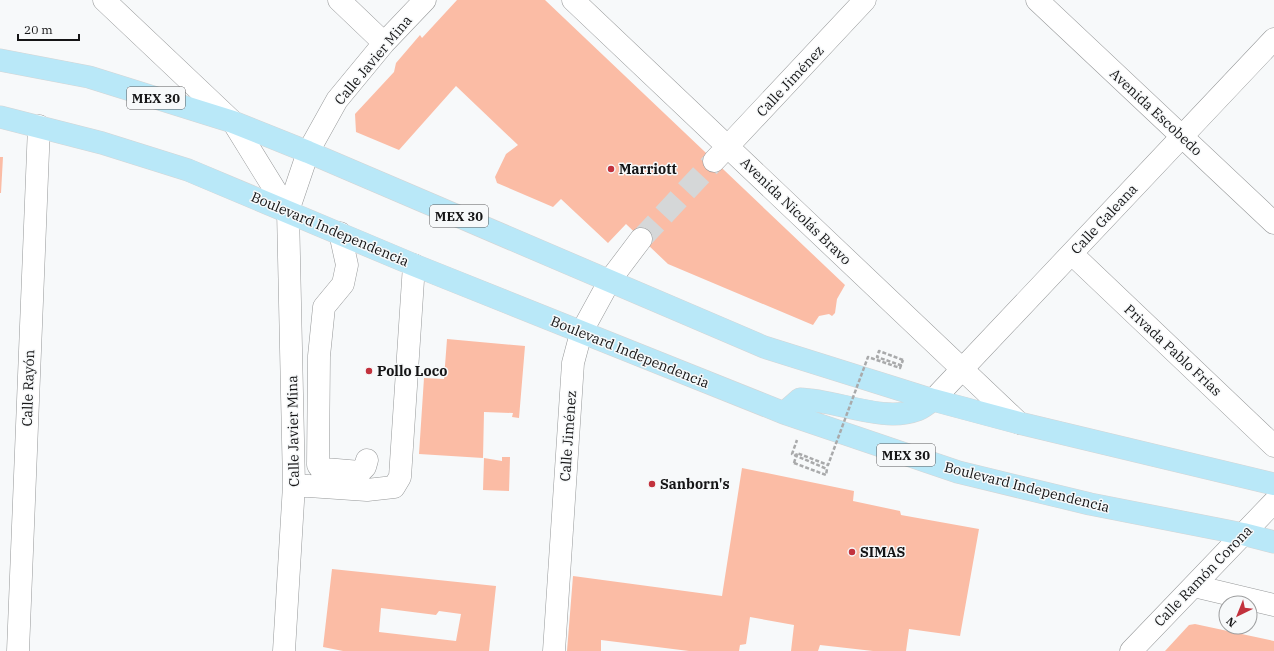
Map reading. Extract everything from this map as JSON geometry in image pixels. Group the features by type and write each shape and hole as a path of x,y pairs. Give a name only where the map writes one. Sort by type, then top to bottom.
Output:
{"main road":[{"name":"MEX 30","path":"0,60 89,77 233,122 308,152 764,347 933,400 1019,423 1274,484"},
{"name":"Boulevard Independencia","path":"0,117 102,143 188,170 414,265 794,417 958,472 1090,504 1243,534 1274,542"},
{"path":"794,417 800,399 817,400 892,415 917,410 933,400"}],"street":[{"path":"104,0 233,122 288,211"},
{"path":"339,0 384,43"},
{"name":"Calle Javier Mina","path":"284,651 294,485 288,211 308,152 337,100 384,43 425,0"},
{"name":"Avenida Nicolás Bravo","path":"573,0 721,154 962,369 1019,423"},
{"name":"Calle Jiménez","path":"721,154 865,0"},
{"name":"Avenida Escobedo","path":"1037,0 1274,223"},
{"name":"Calle Galeana","path":"933,400 1274,38"},
{"name":"Calle Rayón","path":"18,651 39,126"},
{"path":"340,233 348,265 343,284 324,307 319,356 318,464 320,468 324,469 360,472 365,467 367,460"},
{"name":"Calle Jiménez","path":"554,651 573,363 581,332 610,280 641,239"},
{"name":"Privada Pablo Frías","path":"1072,254 1274,446"},
{"path":"294,485 367,490 394,487 400,477 414,265"},
{"name":"Calle Ramón Corona","path":"1131,651 1274,502"},
{"path":"1194,586 1274,605"}],"path":[{"path":"794,417 792,454 827,469 826,475 794,463 798,453 828,465 868,357 900,368 903,360 879,351 877,356 906,367"}],"building":[{"name":"Marriott","path":"457,0 545,0 845,285 837,299 835,313 832,316 829,314 819,316 813,325 668,264 626,224 608,243 561,199 553,207 497,183 495,177 506,154 518,145 456,86 399,150 356,132 355,114 394,72 396,63 420,35 422,38"},
{"path":"0,157 3,157 1,193 0,193"},
{"path":"447,339 525,346 519,418 512,417 513,413 484,412 483,458 419,454 424,378 444,379"},
{"path":"502,457 510,457 509,491 483,490 484,458 502,461"},
{"name":"SIMAS","path":"742,468 854,491 853,501 900,511 901,515 979,529 960,636 909,629 906,651 873,651 820,645 818,651 791,651 794,625 750,617 746,644 740,645 739,651 689,651 601,640 601,651 567,651 573,576 722,596"},
{"path":"332,569 496,586 489,651 343,651 323,647","holes":["381,608 436,615 439,611 461,614 456,641 379,632"]},
{"path":"1195,624 1218,629 1218,635 1246,635 1274,641 1274,651 1165,651 1189,625"}],"tunnel":[{"path":"641,239 714,161"}],"place":[{"name":"Marriott","path":"611,169"},
{"name":"Pollo Loco","path":"369,371"},
{"name":"Sanborn's","path":"652,484"},
{"name":"SIMAS","path":"852,552"}]}
